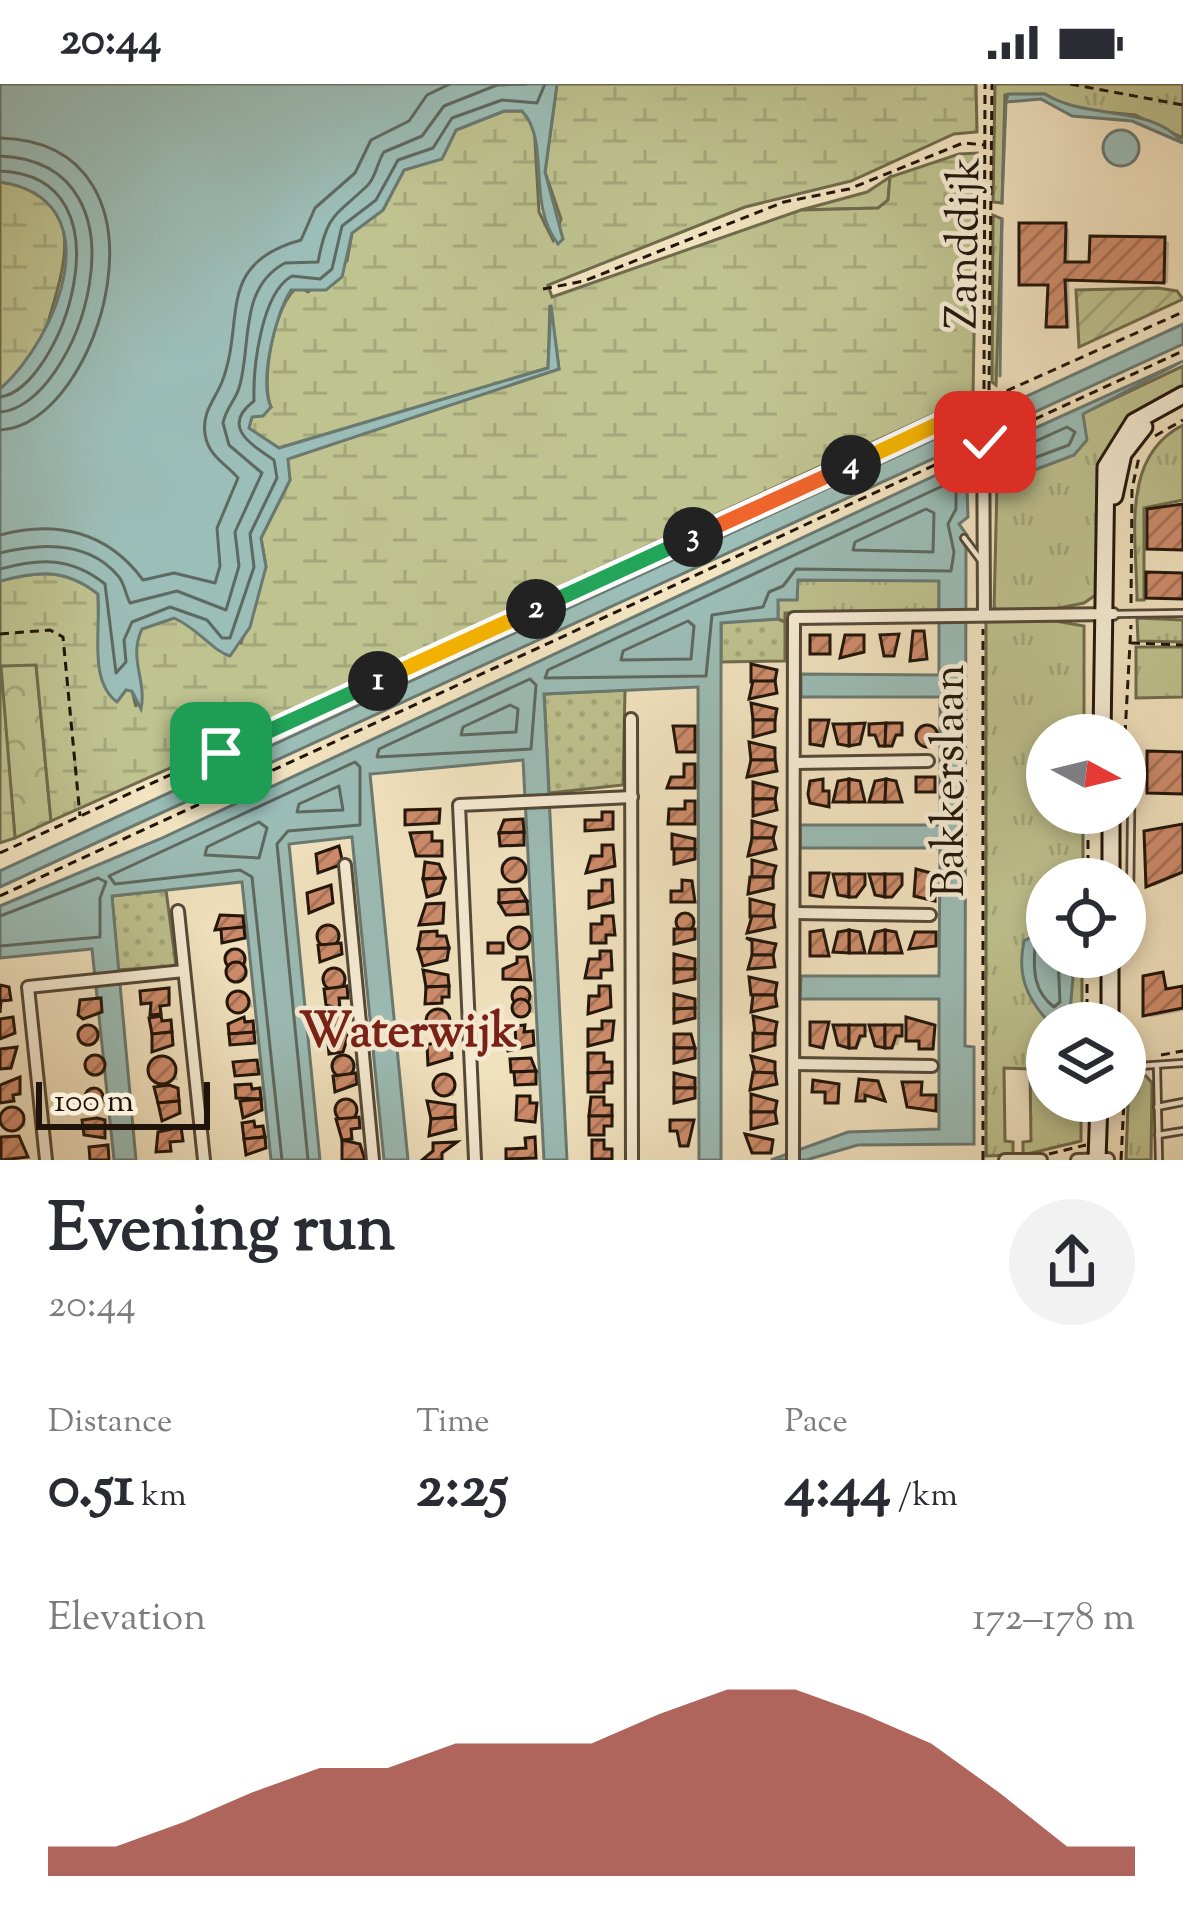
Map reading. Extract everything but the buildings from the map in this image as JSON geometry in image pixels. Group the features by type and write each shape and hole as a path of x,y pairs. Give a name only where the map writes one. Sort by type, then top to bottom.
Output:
{"main road":[{"path":"1111,714 1104,479 1110,457 1134,422 1183,395"},
{"path":"1103,714 1119,463 1143,428 1183,405"},
{"path":"1096,1160 1099,1122"},
{"path":"1108,1160 1109,1122"}],"street":[{"name":"Bakkerslaan","path":"977,615 984,564 986,405"},
{"path":"793,1154 794,617 1107,614"},
{"path":"631,719 632,1160"},
{"path":"794,763 928,761"},
{"path":"476,1160 460,805 632,797"},
{"path":"345,865 374,1160"},
{"path":"178,911 204,1160"},
{"path":"794,913 930,915"},
{"path":"46,1160 28,987 184,970"},
{"path":"794,1064 932,1066"},
{"path":"1005,1160 1047,1156"},
{"path":"1077,1160 1108,1160"}],"lane":[{"path":"964,538 984,564"},
{"path":"1107,614 1183,613"},
{"path":"1146,1068 1183,1064"},
{"path":"1157,1068 1159,1160"},
{"path":"1157,1108 1183,1102"},
{"path":"1158,1136 1183,1131"}],"path":[{"path":"985,84 986,405"},
{"name":"Zanddijk","path":"986,405 992,84"},
{"path":"1070,84 1183,104"},
{"path":"543,289 584,280 770,207 849,189 941,150 963,143 986,145"},
{"path":"0,853 1183,312"},
{"path":"0,896 1183,351"},
{"path":"1126,714 1135,468 1147,443 1183,420"},
{"path":"1113,595 1131,595"},
{"name":"Bakkerslaan","path":"977,615 983,1160"},
{"path":"0,634 50,630 63,637 81,818"},
{"path":"1130,644 1183,645"},
{"path":"1151,1058 1183,1051"},
{"path":"1121,1160 1123,1122"},
{"path":"1047,1156 1086,1145"}],"green space":[{"path":"557,84 976,84 977,132 954,134 851,181 745,207 548,285 552,297 801,210 878,208 888,200 890,177 959,154 977,153 973,396 565,584 564,593 51,821 36,665 1,666 15,838 0,843 0,581 51,574 98,594 99,651 120,698 126,689 132,691 136,707 136,641 141,629 174,618 241,643 266,567 261,538 290,480 287,459 559,369 550,305 548,368 279,448 249,429 251,416 271,407 267,380 271,343 290,295 299,286 308,292 347,261 352,233 383,210 404,170 442,158 456,130 504,111 522,111 534,124 539,212 553,240 561,219 545,172"},
{"path":"995,84 1183,84 1183,138 1135,115 1071,109 1045,94 1005,95 1002,203 993,202"},
{"path":"890,177 888,201 878,208 801,210 867,192"},
{"path":"0,182 43,196 55,208 65,240 60,280 41,343 0,389"},
{"path":"993,215 1002,219 996,385 992,382"},
{"path":"1076,290 1177,291 1183,299 1079,347"},
{"path":"1183,366 1183,388 1138,412 1116,437 1100,592 1084,603 1044,611 994,611 997,484 1074,455 1082,414"},
{"path":"1183,425 1183,500 1144,508 1144,600 1137,600 1135,526 1140,478 1163,439"},
{"path":"797,580 939,580 939,611 785,613 785,622 778,619 777,599 797,599"},
{"path":"1137,618 1183,620 1183,642 1138,641"},
{"path":"986,619 1044,619 1084,626 1084,714 1026,714 1026,834 1083,834 1083,858 1026,858 1026,978 1082,978 1082,1002 1026,1002 1026,1069 1004,1068 1005,1141 1013,1142 1013,1155 986,1156"},
{"path":"721,622 785,622 785,661 721,662"},
{"path":"1136,647 1183,647 1183,697 1136,698"},
{"path":"36,664 51,821 15,838 0,666"},
{"path":"625,690 623,785 549,793 544,694"},
{"path":"166,890 176,966 117,970 112,896"},
{"path":"1146,1076 1152,1083 1151,1160 1126,1160 1127,1122 1146,1122"},
{"path":"1031,1122 1081,1122 1081,1141 1023,1155 1023,1142 1031,1141"}],"water":[{"path":"0,84 557,84 545,172 563,239 558,244 548,228 535,139 522,111 504,111 456,130 442,159 404,170 383,210 352,233 342,277 326,290 291,290 270,348 271,407 263,416 252,417 249,428 279,448 548,368 551,305 559,369 288,459 290,480 261,538 266,567 250,627 230,656 174,618 142,629 137,650 141,709 132,691 126,690 117,702 102,681 98,594 51,574 0,581 0,389 40,338 56,306 65,242 56,214 35,194 0,182"},
{"path":"1008,94 1045,94 1080,107 1154,122 1183,143 1132,121 1072,116 1041,99 1006,102"},
{"path":"1121,130 1134,135 1139,148 1134,161 1121,166 1108,161 1103,148 1108,135"},
{"path":"1183,324 1183,344 0,887 0,871"},
{"path":"1183,361 1083,414 1087,440 1074,455 997,484 1000,444"},
{"path":"966,461 968,517 959,524 967,535 962,540 966,547 965,1046 974,1047 974,1144 858,1145 806,1160 771,1160 848,1132 939,1129 939,999 800,999 801,976 939,976 940,848 800,848 800,825 940,825 940,697 801,697 801,674 939,675 939,581 798,580 797,600 778,600 778,619 721,623 721,1160 699,1160 698,687 544,694 567,1160 544,1160 523,760 370,774 408,1160 384,1160 352,837 289,844 320,1160 271,1160 242,882 112,896 136,1160 114,1160 92,949 0,958 0,906 160,839"},
{"path":"1024,941 1026,978 1073,978 1071,1002 1033,1002 1023,975"}],"waterway":[{"path":"1002,203 1006,102"},
{"path":"1000,376 1002,219"},
{"path":"967,464 976,458"}],"district":[{"name":"Waterwijk","path":"408,1029"}],"route":[{"path":"221,753 983,403 985,442"}]}
